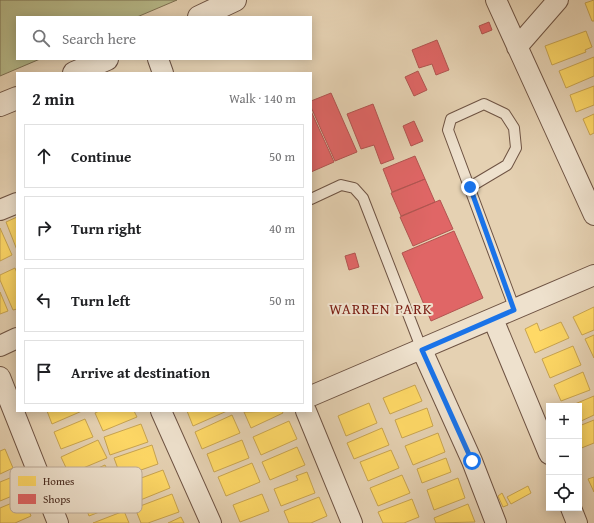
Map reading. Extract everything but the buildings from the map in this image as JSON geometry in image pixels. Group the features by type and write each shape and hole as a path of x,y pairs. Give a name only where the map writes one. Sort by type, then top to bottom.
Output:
{"street":[{"path":"201,16 235,0"},
{"path":"496,0 594,215"},
{"path":"517,47 558,0"},
{"path":"76,72 105,60"},
{"path":"158,60 163,72"},
{"path":"0,105 16,98"},
{"path":"0,210 16,204"},
{"path":"312,396 422,350 594,275"},
{"path":"493,319 546,447"},
{"path":"0,346 16,338"},
{"path":"422,350 472,461 496,523"},
{"path":"0,377 36,467"},
{"path":"161,412 211,523"},
{"path":"306,412 352,523"},
{"path":"572,511 578,523"},
{"path":"54,513 58,523"}],"lane":[{"path":"470,187 507,165 516,148 514,128 505,114 484,104 451,119 448,130 514,310"},
{"path":"312,198 341,185 354,188 363,198 422,350"}],"green space":[{"path":"0,0 177,0 139,16 16,16 16,60 38,60 0,76"}],"district":[{"name":"WARREN PARK","path":"381,308"}],"route":[{"path":"470,187 514,310 422,350 472,461"}]}
